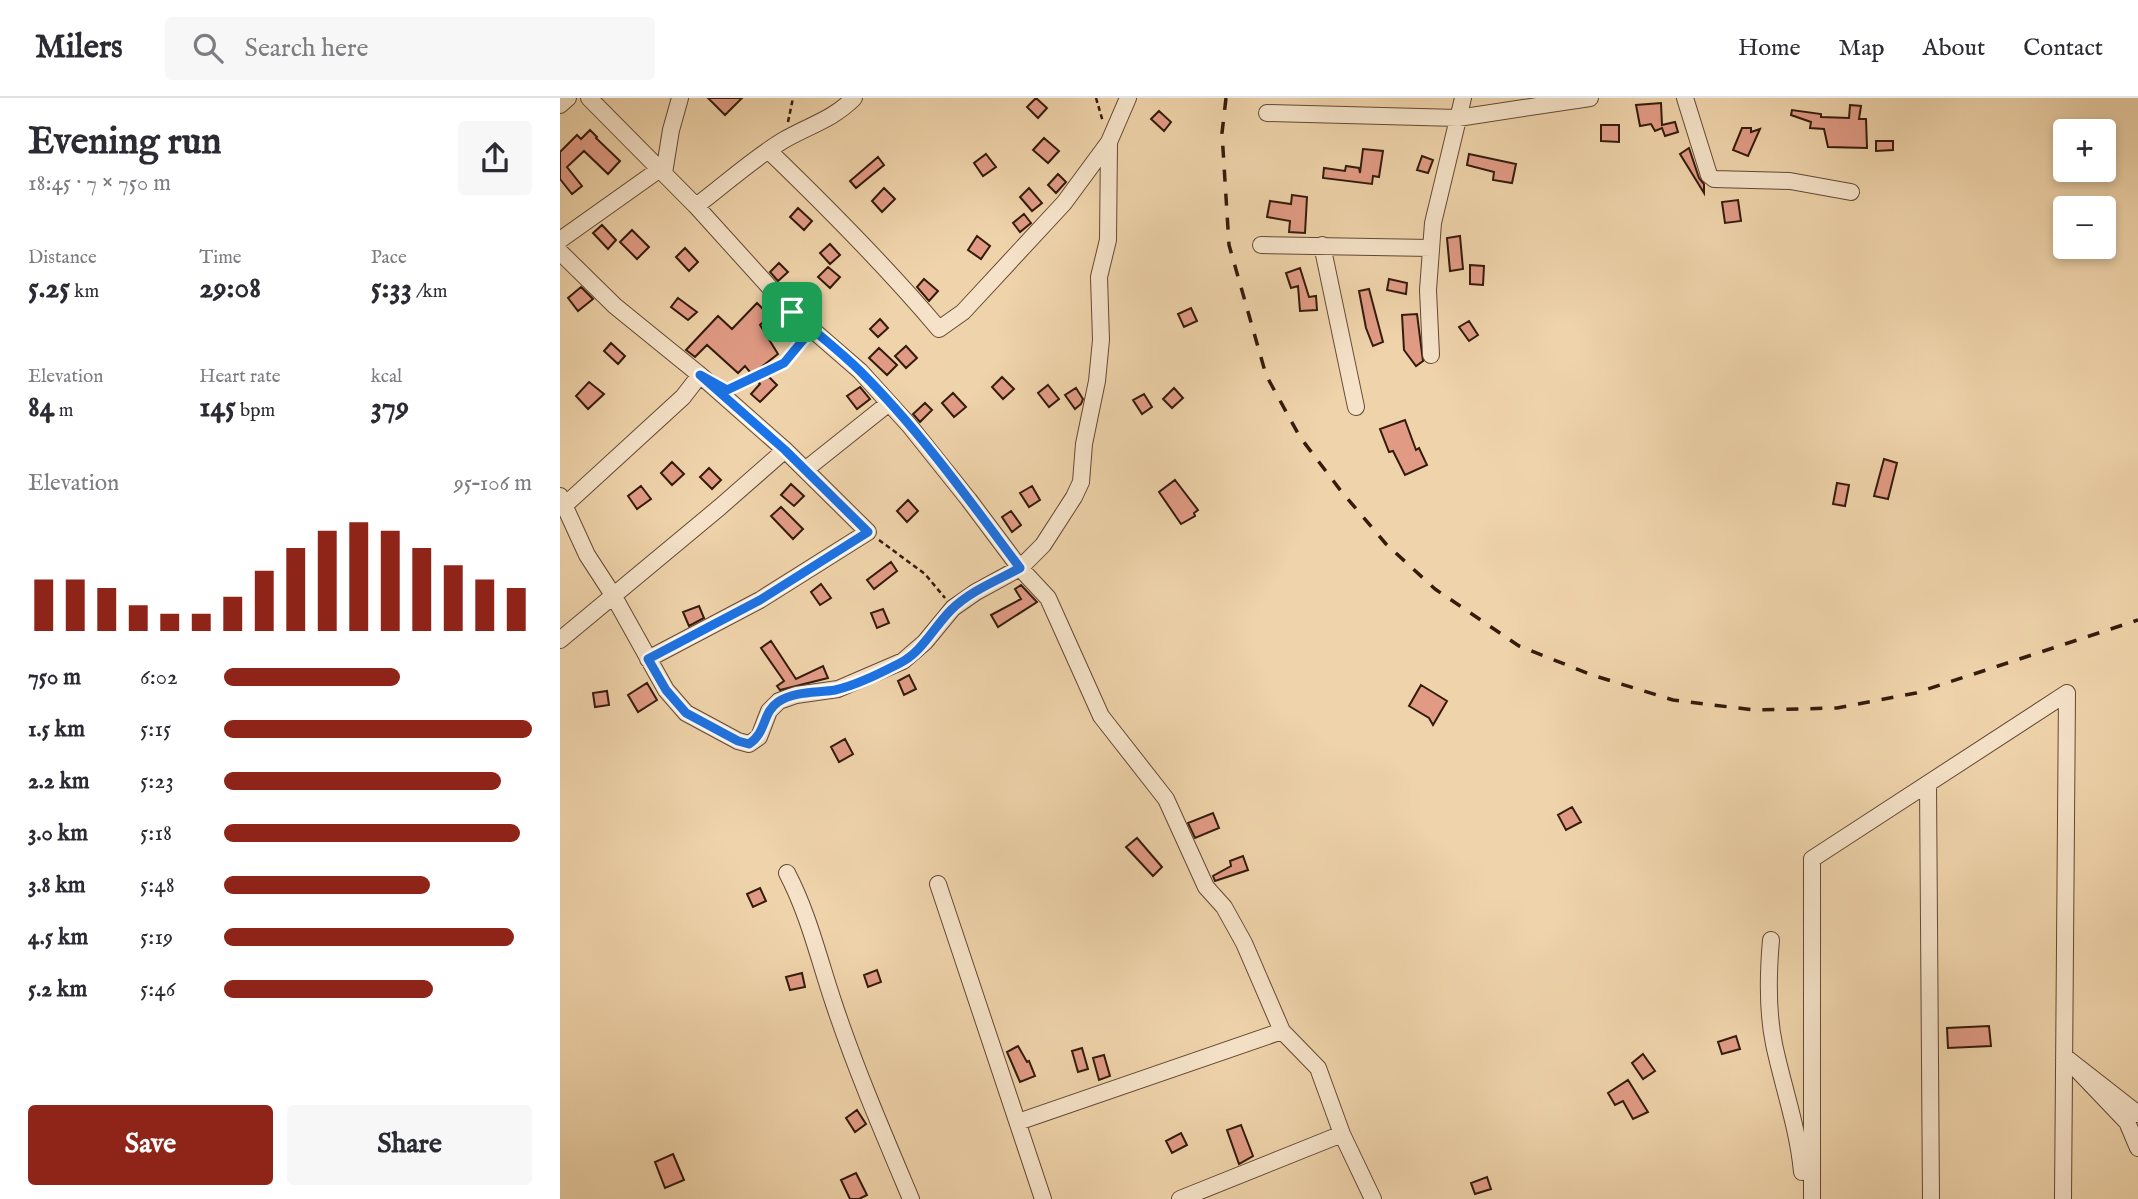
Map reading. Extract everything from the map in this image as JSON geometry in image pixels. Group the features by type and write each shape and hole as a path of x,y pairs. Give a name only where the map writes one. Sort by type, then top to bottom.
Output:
{"street":[{"path":"560,105 568,98"},
{"path":"589,98 696,206 792,312 860,371 969,500 1020,568 1048,597 1101,716 1166,799 1206,887 1224,907 1244,943 1282,1031 1318,1068 1342,1134 1373,1199"},
{"path":"560,240 662,171 680,98"},
{"path":"696,206 784,140 822,123 854,98"},
{"path":"769,151 895,277 939,329 963,312 1064,203 1109,142 1128,98"},
{"path":"1432,355 1428,290 1433,223 1463,98"},
{"path":"1267,113 1458,118 1590,98"},
{"path":"1685,98 1709,175 1714,179 1790,181 1851,192"},
{"path":"700,375 683,397 562,501 587,555 613,595 666,690 686,713 738,741 749,744 759,737 769,711 779,701 796,695 838,689 903,662 925,642 953,608 1020,568 1043,545 1081,482 1084,444 1097,381 1101,340 1099,277 1108,240 1109,142"},
{"path":"1261,245 1431,248"},
{"path":"1322,245 1356,407"},
{"path":"560,252 615,306 700,375 785,450 868,532 760,600 648,659"},
{"path":"805,470 889,403"},
{"path":"560,640 785,450"},
{"path":"1812,1199 1812,859 2067,693 2063,1199"},
{"path":"1928,785 1931,1199"},
{"path":"787,873 802,902 835,1006 911,1199"},
{"path":"938,884 1043,1199"},
{"path":"1771,940 1768,976 1773,1041 1801,1153 1801,1199"},
{"path":"1018,1122 1282,1031"},
{"path":"2064,1056 2138,1114"},
{"path":"2064,1056 2127,1122 2138,1148"},
{"path":"1181,1199 1342,1134"}],"path":[{"path":"784,140 793,98"},
{"path":"727,390 784,363 808,334"},
{"path":"868,532 925,574 953,608"}],"building":[{"path":"708,98 742,98 725,115"},
{"path":"1036,98 1047,108 1038,118 1027,107"},
{"path":"1661,103 1662,125 1675,122 1678,132 1665,136 1662,128 1655,131 1651,124 1640,126 1636,105"},
{"path":"1850,105 1861,106 1859,119 1866,119 1867,148 1828,147 1824,129 1810,128 1811,122 1791,115 1792,110 1821,114 1821,117 1849,118"},
{"path":"1159,111 1171,122 1164,131 1151,119"},
{"path":"1601,125 1619,125 1619,142 1601,141"},
{"path":"1742,128 1751,128 1751,132 1760,129 1748,156 1733,150"},
{"path":"590,130 620,161 608,174 584,151 567,167 582,186 572,194 560,179 560,152 577,135 581,139"},
{"path":"1044,138 1059,151 1048,163 1033,150"},
{"path":"1876,141 1893,141 1893,150 1876,151"},
{"path":"1689,148 1699,178 1704,184 1704,193 1680,154"},
{"path":"1363,149 1383,151 1379,177 1373,176 1372,184 1323,178 1324,168 1345,171 1346,166 1359,168 1360,173"},
{"path":"986,154 996,167 983,176 974,163"},
{"path":"1469,154 1516,164 1512,183 1493,180 1494,172 1467,165"},
{"path":"1422,156 1433,160 1428,173 1417,170"},
{"path":"878,157 884,165 856,188 850,181"},
{"path":"1058,174 1066,182 1056,193 1048,185"},
{"path":"884,188 895,199 882,212 872,201"},
{"path":"1029,188 1042,203 1032,211 1020,197"},
{"path":"1292,195 1307,197 1305,233 1289,232 1290,221 1267,217 1270,201 1291,204"},
{"path":"1738,200 1741,221 1725,223 1722,202"},
{"path":"798,208 812,221 804,230 790,217"},
{"path":"1024,214 1031,223 1020,232 1013,223"},
{"path":"602,225 616,240 608,249 593,233"},
{"path":"632,230 649,247 637,259 620,242"},
{"path":"977,236 990,246 981,259 968,250"},
{"path":"1460,236 1463,269 1450,271 1447,238"},
{"path":"830,244 840,255 830,264 820,253"},
{"path":"685,248 698,262 689,271 676,257"},
{"path":"779,263 788,272 778,281 770,272"},
{"path":"1470,265 1484,266 1483,285 1470,284"},
{"path":"828,267 840,277 830,288 818,277"},
{"path":"1300,268 1309,297 1316,296 1317,310 1300,311 1298,286 1291,288 1286,273"},
{"path":"924,279 938,291 929,301 917,287"},
{"path":"1389,279 1407,283 1406,294 1387,290"},
{"path":"581,287 593,299 578,311 568,298"},
{"path":"1369,289 1383,342 1373,346 1366,328 1359,291"},
{"path":"678,298 697,312 688,320 671,307"},
{"path":"757,303 770,316 760,325 778,354 760,368 777,385 760,402 751,394 760,384 745,366 738,373 707,345 695,357 686,350 718,316 732,329"},
{"path":"1191,308 1197,321 1184,327 1178,314"},
{"path":"1417,314 1423,361 1416,366 1404,350 1402,315"},
{"path":"880,319 888,328 878,337 870,329"},
{"path":"1469,321 1478,335 1469,341 1459,327"},
{"path":"611,343 625,356 618,364 604,351"},
{"path":"906,346 917,358 906,368 895,356"},
{"path":"879,348 897,365 887,375 869,358"},
{"path":"1002,377 1014,389 1003,399 992,387"},
{"path":"589,382 604,394 588,409 576,396"},
{"path":"1048,385 1059,399 1049,407 1038,393"},
{"path":"860,387 870,399 857,409 847,396"},
{"path":"1076,388 1083,399 1075,409 1065,395"},
{"path":"1174,388 1183,398 1172,408 1163,399"},
{"path":"953,393 966,407 954,417 942,403"},
{"path":"1144,394 1152,407 1142,414 1133,400"},
{"path":"925,403 932,410 920,422 913,414"},
{"path":"1405,420 1416,450 1419,448 1427,465 1405,475 1393,451 1389,452 1380,429"},
{"path":"1884,459 1897,463 1888,499 1874,496"},
{"path":"672,462 684,474 672,485 661,473"},
{"path":"709,468 721,480 712,489 700,477"},
{"path":"1175,480 1198,510 1194,513 1195,516 1181,524 1159,492"},
{"path":"1837,483 1849,485 1845,506 1833,504"},
{"path":"791,484 804,496 794,506 781,495"},
{"path":"641,486 651,499 637,509 628,496"},
{"path":"1032,486 1040,500 1029,507 1020,493"},
{"path":"908,500 918,511 907,522 897,511"},
{"path":"781,507 803,529 793,539 771,516"},
{"path":"1011,511 1021,525 1012,532 1002,517"},
{"path":"891,562 897,571 874,589 867,580"},
{"path":"821,584 831,598 820,605 811,592"},
{"path":"1021,585 1037,602 998,627 991,615 1021,599 1015,589"},
{"path":"699,606 704,618 689,626 683,612"},
{"path":"883,609 889,623 877,628 871,613"},
{"path":"771,641 796,679 823,666 828,678 780,690 777,686 784,681 761,648"},
{"path":"909,675 916,689 904,695 898,681"},
{"path":"647,683 657,700 638,712 628,695"},
{"path":"1421,685 1447,701 1433,725 1429,718 1409,706"},
{"path":"607,691 609,705 595,707 593,693"},
{"path":"845,739 853,754 839,762 831,747"},
{"path":"1572,807 1581,822 1566,830 1558,815"},
{"path":"1213,813 1219,828 1195,838 1188,823"},
{"path":"1137,838 1162,867 1153,876 1126,847"},
{"path":"1243,856 1248,870 1215,881 1213,876 1231,866 1230,861"},
{"path":"760,888 766,901 753,907 747,894"},
{"path":"877,970 881,982 868,987 864,975"},
{"path":"802,973 805,987 790,990 786,977"},
{"path":"1989,1026 1991,1046 1948,1048 1947,1028"},
{"path":"1736,1036 1740,1049 1722,1054 1718,1042"},
{"path":"1018,1046 1027,1062 1029,1061 1035,1076 1020,1082 1007,1052"},
{"path":"1082,1048 1088,1069 1078,1072 1072,1051"},
{"path":"1643,1054 1655,1071 1643,1079 1632,1063"},
{"path":"1104,1055 1110,1076 1099,1080 1093,1058"},
{"path":"1628,1080 1648,1112 1633,1119 1623,1101 1615,1105 1608,1093"},
{"path":"857,1110 866,1124 855,1132 846,1118"},
{"path":"1241,1125 1253,1156 1239,1164 1227,1130"},
{"path":"1181,1133 1187,1145 1172,1153 1166,1141"},
{"path":"673,1154 684,1180 665,1188 655,1162"},
{"path":"856,1173 867,1195 850,1199 841,1180"},
{"path":"1487,1177 1491,1189 1475,1194 1471,1183"}],"railway":[{"path":"1226,98 1222,133 1229,245 1266,375 1300,437 1386,544 1435,589 1519,646 1592,675 1673,700 1754,710 1837,708 1916,693 2138,620"}],"route":[{"path":"792,312 860,371 909,425 1020,568 953,608 925,642 903,662 838,689 796,695 779,701 769,711 759,737 749,744 738,741 686,713 666,690 648,659 760,600 868,532 785,450 700,375 727,390 784,363 808,334 792,312"}]}
